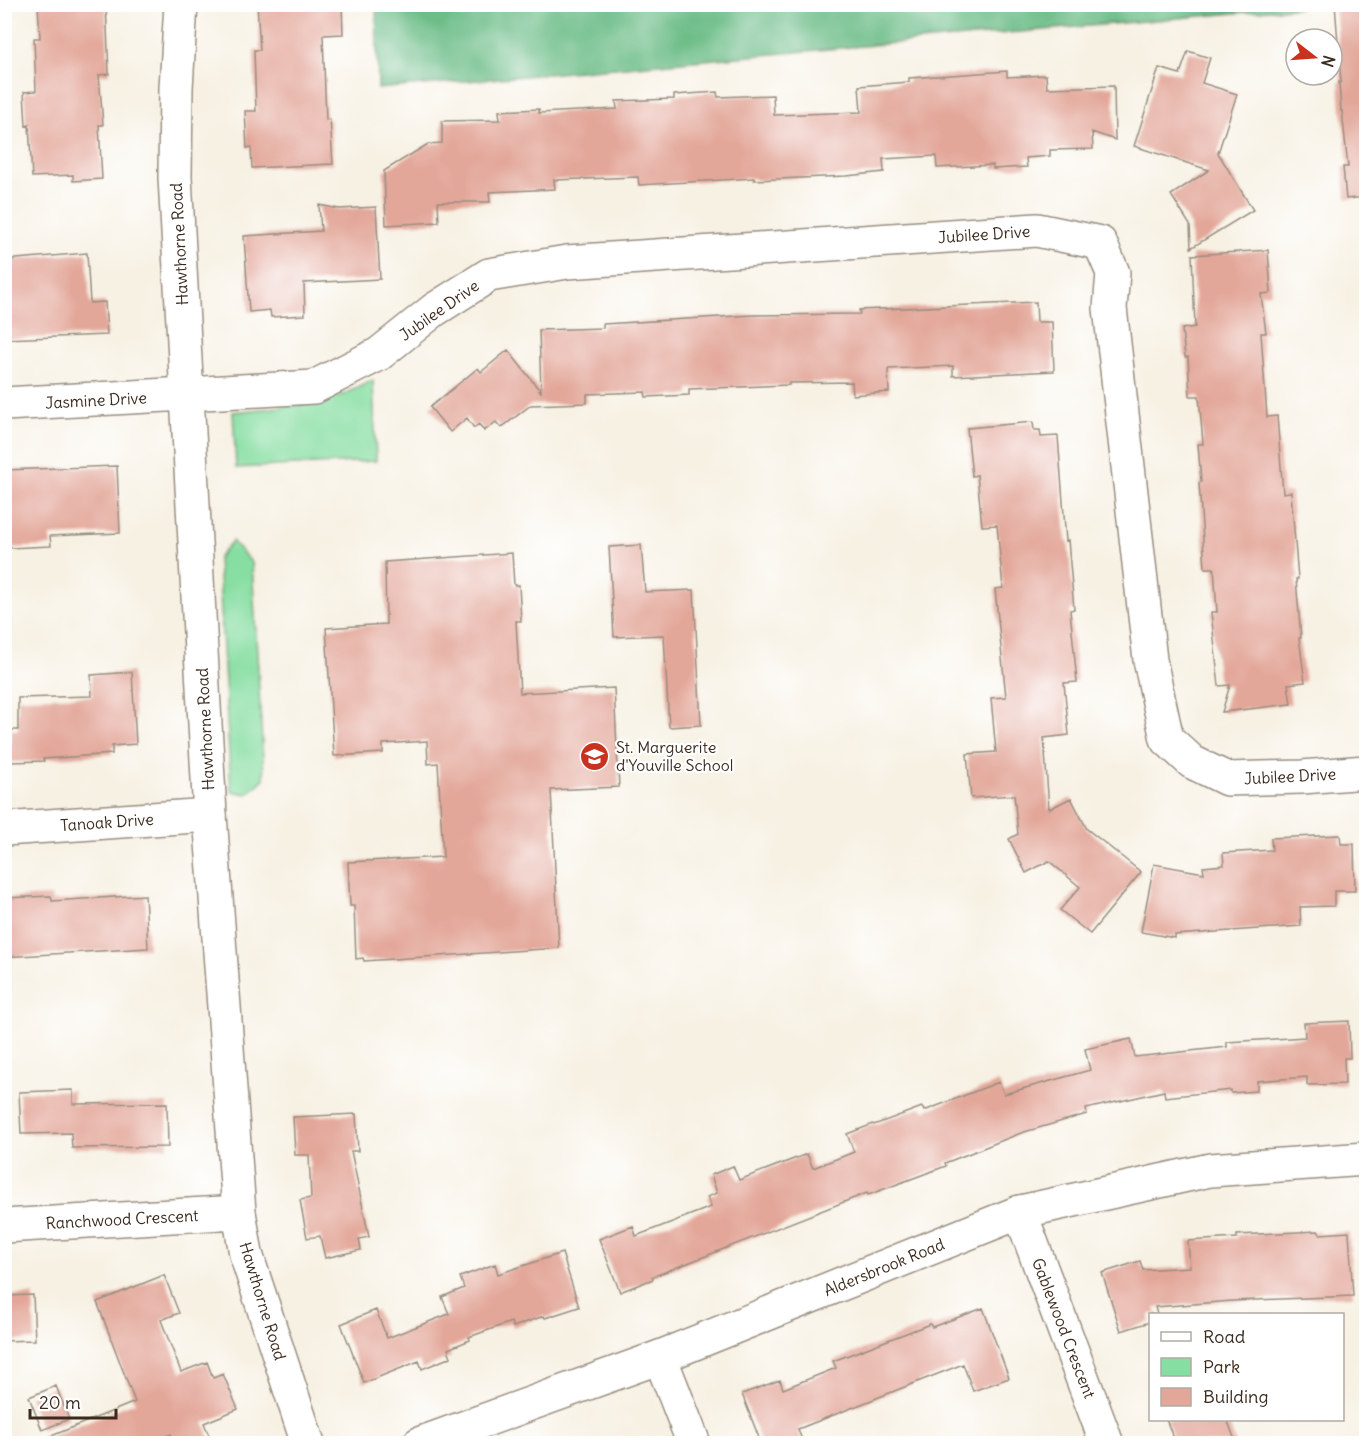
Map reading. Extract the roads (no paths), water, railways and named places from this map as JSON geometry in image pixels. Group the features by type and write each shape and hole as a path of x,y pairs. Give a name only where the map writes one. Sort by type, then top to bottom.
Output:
{"street":[{"name":"Hawthorne Road","path":"181,4 176,88 175,177 210,815 239,1212 246,1254 308,1443"},
{"name":"Jubilee Drive","path":"186,395 314,387 379,354 434,310 489,275 579,261 1037,230 1100,243 1113,273 1110,308 1150,660 1167,739 1192,762 1227,779 1366,772"},
{"name":"Jasmine Drive","path":"4,404 186,395"},
{"name":"Tanoak Drive","path":"4,829 210,815"},
{"name":"Aldersbrook Road","path":"419,1443 660,1357 1020,1212 1210,1170 1366,1159"},
{"name":"Ranchwood Crescent","path":"4,1226 239,1212"},
{"name":"Gablewood Crescent","path":"1020,1212 1107,1443"},
{"path":"660,1357 693,1443"}],"place":[{"name":"St. Marguerite d'Youville School","path":"595,756"}]}
